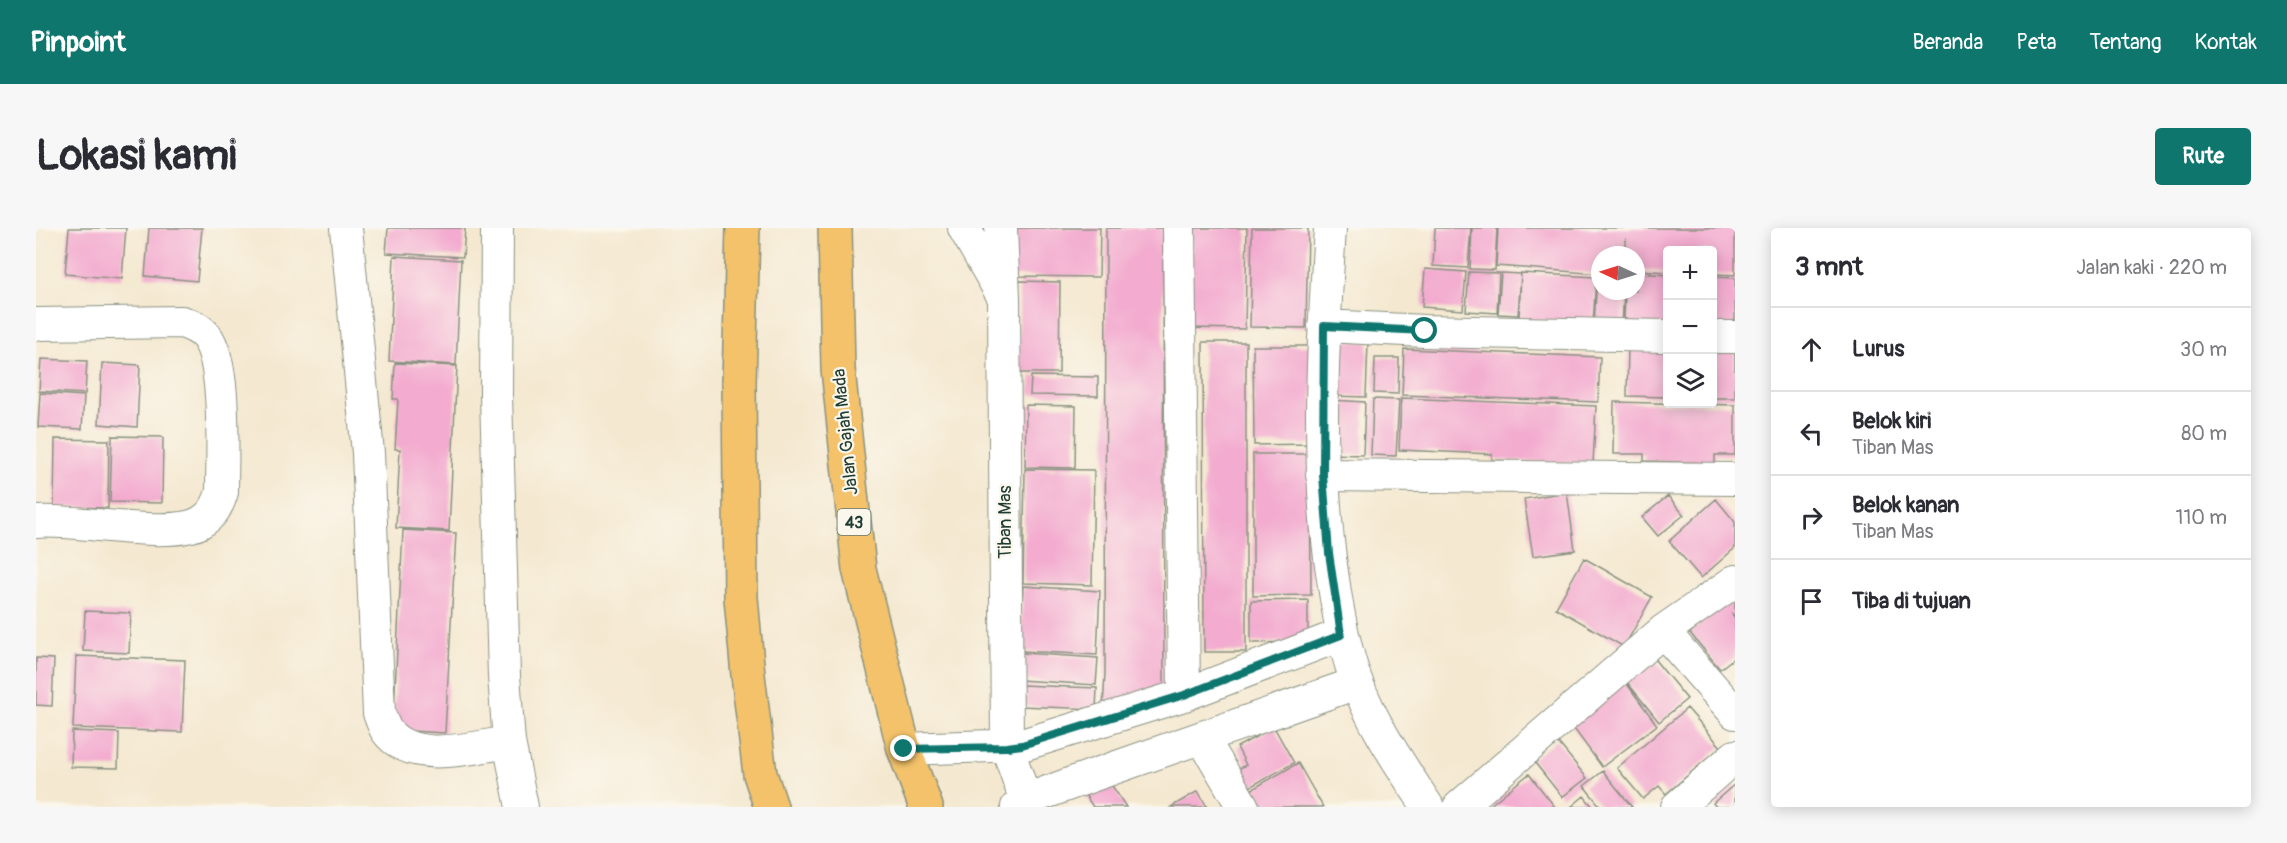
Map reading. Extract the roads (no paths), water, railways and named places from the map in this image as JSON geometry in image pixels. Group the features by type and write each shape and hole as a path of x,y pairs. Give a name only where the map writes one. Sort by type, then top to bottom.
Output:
{"highway":[{"path":"743,228 739,383 741,598 760,774 771,807"},
{"name":"Jalan Gajah Mada","path":"835,228 838,369 859,569 904,749 926,807"}],"street":[{"path":"346,228 368,453 379,713 386,730 402,744 419,750 441,752 509,742"},
{"path":"497,228 496,394 504,676 509,742 522,807"},
{"name":"Tiban Mas","path":"964,228 1004,298"},
{"name":"Tiban Mas","path":"1001,228 1004,298 1007,747 1025,805"},
{"path":"1179,228 1184,695"},
{"path":"1330,228 1324,326 1323,475 1329,553 1341,635 1357,682 1390,748 1428,807"},
{"path":"36,324 182,322 196,327 206,336 214,354 222,407 222,492 218,505 200,522 174,529 36,522"},
{"path":"1324,326 1425,331 1663,336"},
{"path":"1717,337 1735,337"},
{"path":"1323,475 1735,479"},
{"path":"1459,807 1663,631 1735,581"},
{"path":"1663,631 1735,713"},
{"path":"904,749 1022,745 1184,695 1341,635"},
{"path":"1217,682 1231,726"},
{"path":"1025,805 1231,726 1357,682"},
{"path":"1202,737 1243,807"},
{"path":"1677,807 1735,756"}]}
